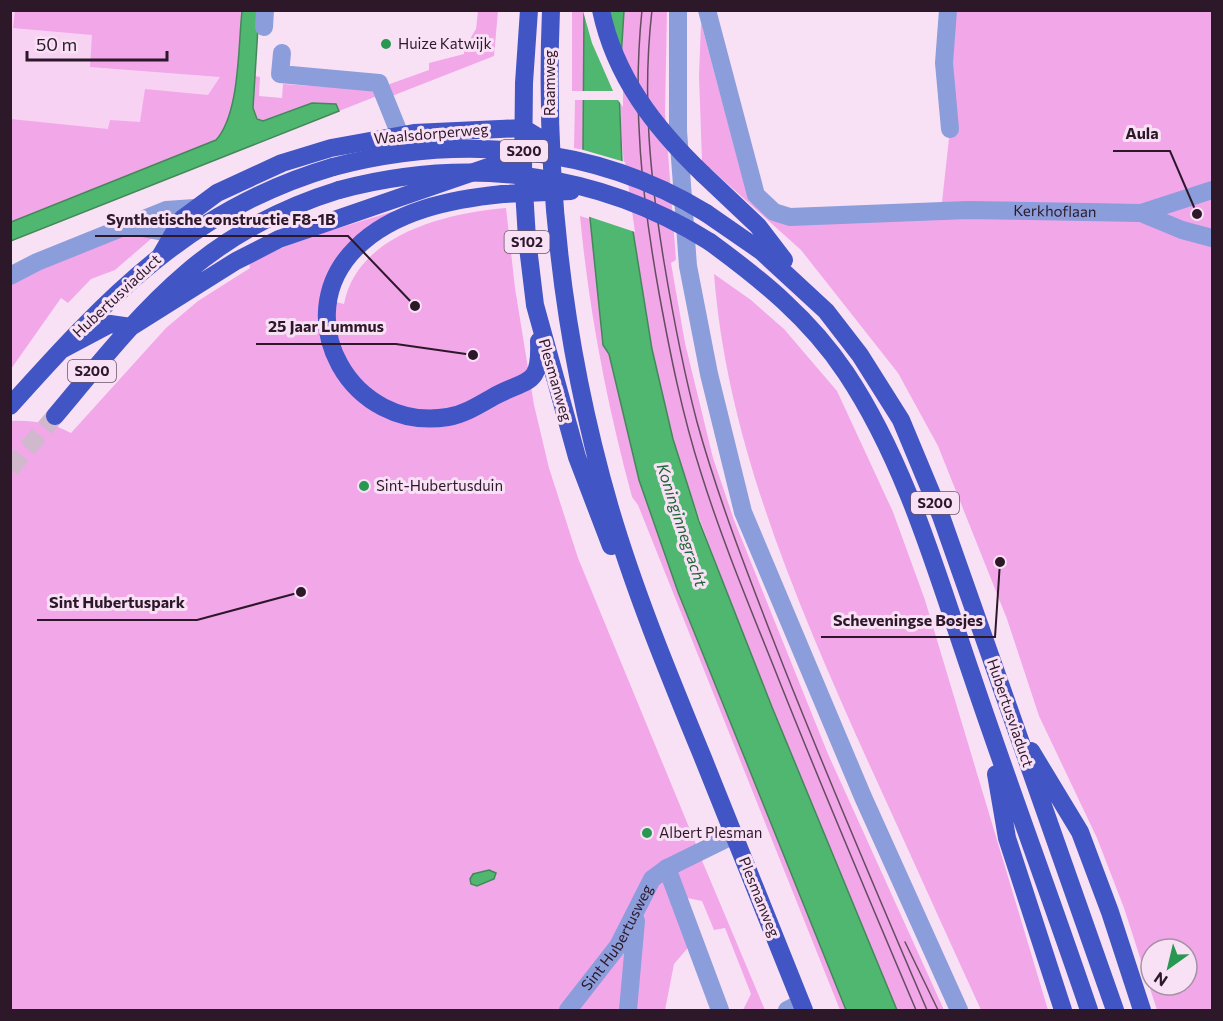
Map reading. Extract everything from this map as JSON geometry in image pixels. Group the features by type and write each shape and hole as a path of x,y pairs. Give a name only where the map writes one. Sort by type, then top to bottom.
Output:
{"main road":[{"name":"Raamweg","path":"523,128 530,10"},
{"name":"Raamweg","path":"551,10 551,145 560,258 576,369"},
{"path":"601,10 612,49 637,98 664,135 758,226 819,304"},
{"name":"Waalsdorperweg","path":"195,208 249,177 291,160 344,144 431,132 523,128"},
{"path":"523,128 551,145"},
{"name":"Plesmanweg","path":"523,128 526,239 539,328 551,359 563,410 588,489 618,565 646,618"},
{"path":"431,132 445,182"},
{"path":"130,327 266,245 551,145"},
{"name":"Hubertusviaduct","path":"10,406 111,298 161,255 179,235 260,194 333,167 392,153 438,148 534,152 581,161 617,172 660,189 706,213 761,251 819,304 860,355 901,420 941,516 1115,1011"},
{"name":"Hubertusviaduct","path":"55,416 130,327 169,286 229,239 287,208 339,190 406,176 463,171 530,176 597,190 669,218 710,242 770,288 810,327 845,372 869,411 895,464 924,538 1089,1011"},
{"path":"539,328 538,369 533,377 521,385 449,417 415,417 385,409 362,394 348,380 335,356 329,332 329,304 333,285 342,267 356,248 396,221 445,203 503,194 597,190"},
{"path":"179,235 182,219 195,208"},
{"name":"S200","path":"61,350 110,324 130,327"},
{"name":"Plesmanweg","path":"576,369 608,499 646,618 734,835 798,1008"},
{"path":"1014,721 1080,832 1110,912 1142,1011"},
{"path":"987,722 1007,838 1063,1011"}],"street":[{"path":"678,10 680,162 691,286 742,512 863,797 959,1011"},
{"name":"Kerkhoflaan","path":"707,10 756,195 774,212 790,218 968,210 1141,213"},
{"path":"948,10 944,63 950,129"},
{"path":"282,53 280,74 379,83 400,135"},
{"path":"1141,213 1212,190"},
{"name":"Waalsdorperweg","path":"10,276 37,262 166,210 195,208"},
{"path":"1141,213 1182,230 1212,238"},
{"path":"126,225 179,235"},
{"name":"Sint Hubertusweg","path":"568,1011 618,946 652,879 667,868 734,835"},
{"path":"667,868 720,1011"},
{"path":"628,1011 636,914"}],"shaded area":[{"path":"11,11 249,11 240,114 11,228"},
{"path":"15,11 242,11 237,79 230,114 224,128 216,140 11,222 11,119 108,129 110,120 140,122 145,89 208,95 220,77 90,67 92,35 13,28"},
{"path":"478,11 498,11 494,56 392,96 387,85 429,70 429,63 464,54 464,49 476,29"},
{"path":"572,11 584,11 583,150 574,148 575,100 580,100 580,91 572,91"},
{"path":"624,11 667,11 665,113 676,260 671,263 685,343 713,458 734,520 828,754 944,1010 897,1010 769,700 683,469 668,422 659,381 629,210 620,112"},
{"path":"948,11 1212,11 1212,1010 1157,1010 1153,997 1199,997 1199,937 1139,937 1139,954 1097,838 1039,716 1007,619 938,446 898,373 801,250 702,161 699,76 701,23 749,201 766,216 968,202 942,202 950,129"},
{"path":"255,76 260,77 259,96 282,98 283,84 374,90 377,96 339,111 335,104 312,103 261,121 254,112 253,106"},
{"path":"506,208 515,288 534,405 549,468 578,558 698,849 666,869 692,943 674,964 665,1010 11,1010 11,421 42,423 71,433 166,328 198,301 250,268 249,263 284,247 394,211 357,236 346,246 330,269 320,298 344,304 352,280 366,261 385,245 431,222 457,215"},
{"path":"169,214 174,219 115,270 91,279 68,303 61,298 11,369 11,282"},
{"path":"580,216 590,219 603,344 609,354 639,480 678,592 846,1010 840,1010 638,505 632,497 600,358 588,287"},
{"path":"714,274 751,300 784,329 837,391 893,512 925,600 1048,1010 981,1010 865,755 791,580 750,460 721,337"},
{"path":"698,851 765,1010 743,1010 751,994 725,928 714,930 702,901 677,896 668,869"}],"water":[{"path":"242,11 259,11 253,108 257,119 263,121 312,103 336,104 339,111 11,241 11,222 216,140 230,114 234,97"},
{"name":"Koninginnegracht","path":"584,11 624,11 619,90 622,163 652,349 673,439 699,521 772,707 897,1010 846,1010 678,592 639,480 609,354 603,345 583,150"},
{"path":"489,870 496,873 494,879 477,886 471,884 470,879 473,874"}],"pier":[{"path":"583,11 609,11 623,55 623,107 618,100 579,100 580,91 613,91 592,43"},
{"path":"580,149 625,162 635,232 587,216"}],"tunnel":[{"path":"10,469 55,416"}],"tram line":[{"path":"642,10 638,82 640,152 648,222 672,361 694,451 746,597 916,1010"},
{"path":"652,10 648,74 651,168 664,262 697,422 726,514 783,665 927,1010"},
{"path":"905,942 938,1010"}],"place":[{"name":"Huize Katwijk","path":"386,44"},
{"name":"Aula","path":"1197,214"},
{"name":"Synthetische constructie F8-1B","path":"415,306"},
{"name":"25 Jaar Lummus","path":"473,355"},
{"name":"Sint-Hubertusduin","path":"364,486"},
{"name":"Scheveningse Bosjes","path":"1000,562"},
{"name":"Sint Hubertuspark","path":"301,592"},
{"name":"Albert Plesman","path":"647,833"}]}
